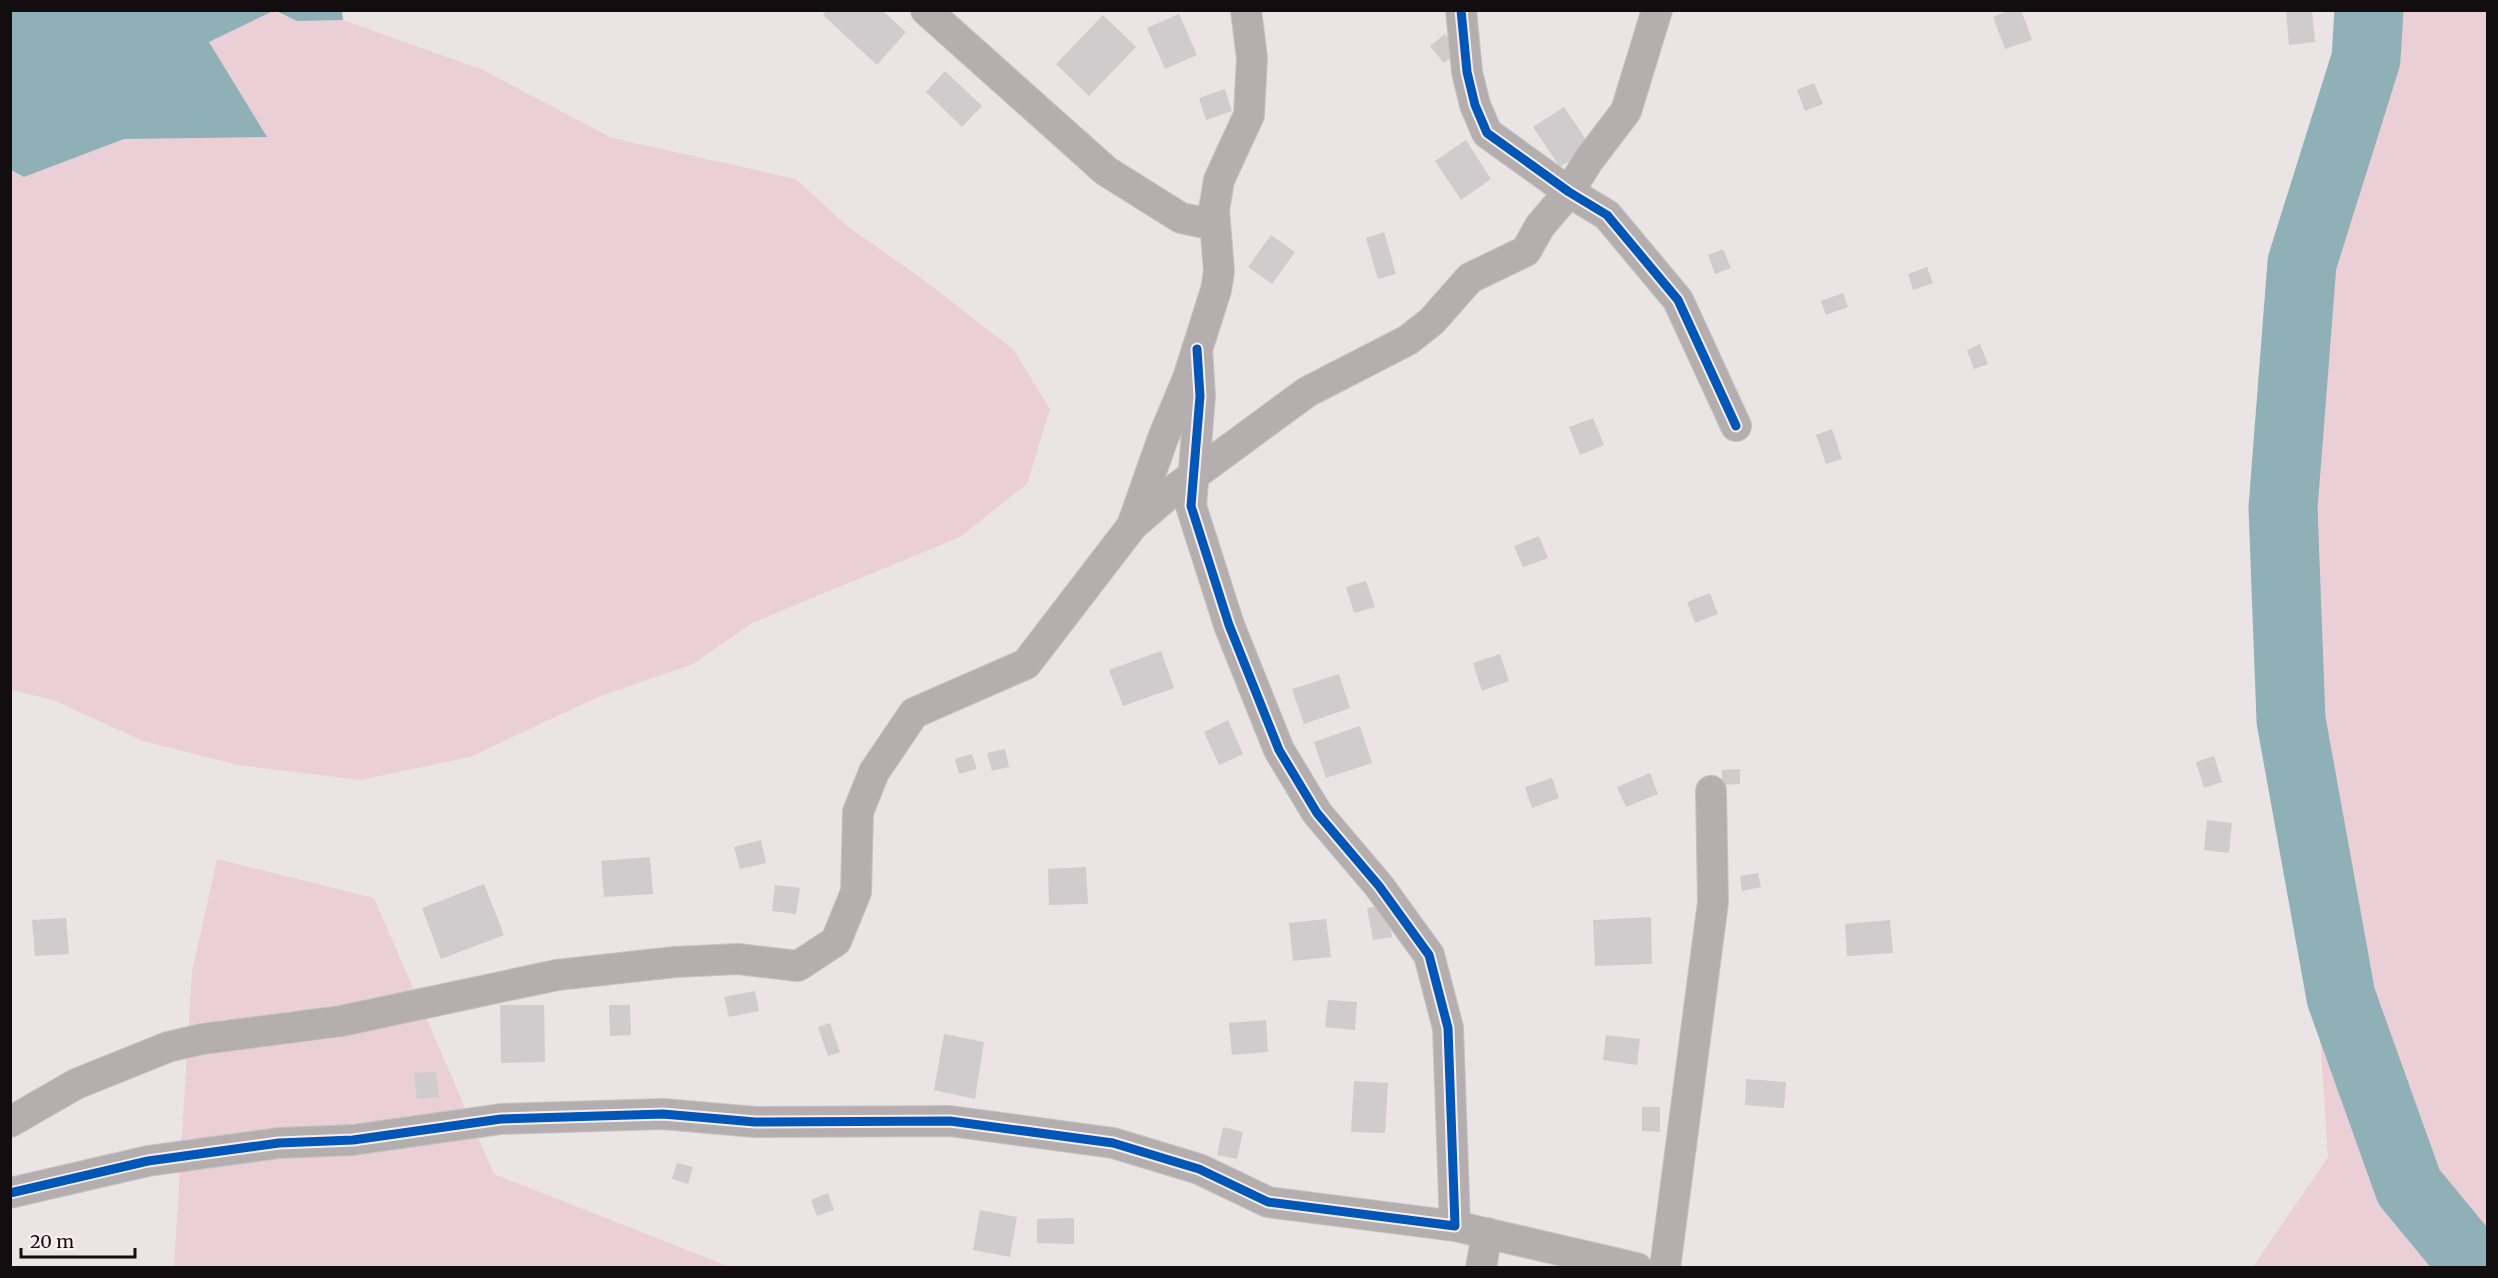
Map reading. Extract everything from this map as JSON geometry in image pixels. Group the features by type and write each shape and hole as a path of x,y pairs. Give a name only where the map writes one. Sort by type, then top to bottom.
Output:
{"street":[{"path":"926,10 1106,171 1181,218 1215,225"},
{"path":"1132,526 1197,349 1216,290 1219,271 1214,210 1218,180 1249,115 1252,58 1246,10"},
{"path":"1461,10 1467,72 1475,105 1488,133 1569,192 1607,215 1678,300 1736,426"},
{"path":"10,1122 76,1084 168,1047 202,1039 341,1021 557,975 675,962 738,959 798,966 836,941 856,892 858,812 874,772 914,713 1026,663 1132,526 1194,475 1307,392 1408,340 1432,321 1470,278 1526,250 1540,226 1569,192 1588,160 1626,111 1657,10"},
{"path":"1197,349 1200,396 1191,506 1229,625 1279,750 1317,813 1379,886 1429,955 1448,1028 1455,1226"},
{"path":"1665,1268 1713,902 1711,791"},
{"path":"10,1193 148,1161 279,1143 353,1140 501,1119 663,1114 755,1122 950,1121 1101,1141 1199,1169 1268,1202 1455,1226 1637,1268"},
{"path":"1480,1268 1487,1233"}],"shaded area":[{"path":"273,11 297,21 343,20 483,70 612,138 796,179 847,226 921,278 1013,349 1050,409 1027,484 960,537 752,623 693,664 598,697 470,757 360,780 238,765 143,741 53,700 11,690 10,170 24,177 124,139 266,137 209,42"},
{"path":"2341,11 2487,11 2487,1267 2253,1267 2328,1157 2290,577"},
{"path":"217,859 374,898 494,1174 730,1267 174,1268 192,972"}],"water":[{"path":"10,11 273,11 209,42 267,137 124,139 24,177 11,170"},
{"path":"276,11 342,11 343,20 297,21"}],"building":[{"path":"827,10 882,10 906,32 877,65 823,15"},
{"path":"2010,10 2021,10 2032,40 2005,49 1993,17"},
{"path":"2286,10 2312,10 2315,42 2289,45"},
{"path":"1179,14 1197,55 1165,69 1147,28"},
{"path":"1103,15 1136,47 1089,96 1056,64"},
{"path":"1445,34 1459,50 1444,63 1430,46"},
{"path":"945,71 982,106 962,127 926,92"},
{"path":"1814,83 1823,104 1805,111 1797,90"},
{"path":"1225,89 1232,111 1206,120 1199,98"},
{"path":"1564,107 1591,147 1560,167 1533,127"},
{"path":"1466,140 1491,179 1461,200 1435,161"},
{"path":"1384,232 1396,274 1378,279 1366,238"},
{"path":"1271,235 1295,252 1272,284 1248,267"},
{"path":"1723,249 1731,268 1715,274 1708,255"},
{"path":"1927,267 1933,283 1913,290 1908,274"},
{"path":"1843,293 1848,307 1826,315 1821,301"},
{"path":"1980,344 1988,364 1974,369 1967,350"},
{"path":"1593,418 1604,445 1580,455 1569,427"},
{"path":"1832,429 1842,459 1826,464 1816,435"},
{"path":"1539,536 1548,558 1523,567 1514,546"},
{"path":"1366,581 1375,607 1354,613 1346,587"},
{"path":"1710,593 1718,614 1695,623 1687,602"},
{"path":"1161,651 1174,688 1123,706 1109,670"},
{"path":"1500,654 1509,681 1482,691 1473,663"},
{"path":"1339,674 1350,708 1304,724 1292,689"},
{"path":"1228,720 1243,754 1219,765 1204,732"},
{"path":"1360,726 1372,763 1326,778 1314,742"},
{"path":"1005,749 1009,767 992,771 987,753"},
{"path":"972,754 977,769 959,774 955,759"},
{"path":"2214,756 2222,782 2204,788 2196,762"},
{"path":"1740,769 1740,784 1722,785 1722,770"},
{"path":"1650,773 1658,794 1626,807 1617,787"},
{"path":"1552,778 1559,798 1532,808 1525,787"},
{"path":"2207,820 2232,823 2229,853 2204,850"},
{"path":"761,840 766,863 740,869 734,847"},
{"path":"650,857 653,894 604,897 601,861"},
{"path":"1086,867 1088,904 1049,905 1048,869"},
{"path":"1758,873 1761,887 1742,891 1740,876"},
{"path":"484,884 504,935 441,959 422,908"},
{"path":"775,885 800,888 796,914 772,911"},
{"path":"1386,905 1392,937 1373,940 1367,908"},
{"path":"1651,917 1652,964 1595,966 1593,920"},
{"path":"66,918 69,954 35,956 32,920"},
{"path":"1326,919 1331,957 1293,961 1289,923"},
{"path":"1890,920 1893,953 1847,956 1845,924"},
{"path":"755,991 759,1011 729,1017 724,997"},
{"path":"1328,1000 1357,1002 1355,1030 1325,1027"},
{"path":"500,1005 544,1005 545,1062 501,1063"},
{"path":"609,1005 630,1005 631,1035 610,1036"},
{"path":"1266,1020 1268,1052 1232,1055 1229,1023"},
{"path":"830,1023 840,1052 828,1056 818,1027"},
{"path":"944,1034 984,1042 975,1099 934,1090"},
{"path":"1606,1035 1640,1039 1637,1065 1603,1060"},
{"path":"436,1072 439,1097 417,1099 414,1073"},
{"path":"1746,1079 1786,1082 1784,1108 1745,1105"},
{"path":"1354,1081 1388,1083 1385,1133 1351,1132"},
{"path":"1642,1107 1660,1107 1660,1132 1642,1131"},
{"path":"1223,1127 1243,1132 1237,1159 1217,1155"},
{"path":"677,1163 693,1167 688,1184 672,1179"},
{"path":"828,1193 834,1210 817,1216 811,1200"},
{"path":"980,1210 1017,1217 1010,1257 973,1250"},
{"path":"1074,1218 1074,1244 1037,1243 1037,1219"}],"waterway":[{"path":"2369,10 2366,59 2302,263 2283,508 2291,720 2341,997 2409,1187 2476,1268"}],"cycle path":[{"path":"1461,10 1467,72 1475,105 1487,133 1569,192 1607,215 1678,300 1736,426"},
{"path":"10,1193 148,1161 279,1143 353,1140 501,1119 663,1114 755,1122 950,1121 1113,1143 1199,1169 1268,1202 1455,1226 1448,1028 1429,955 1379,886 1317,813 1279,750 1229,625 1191,506 1200,396 1197,349"}]}
